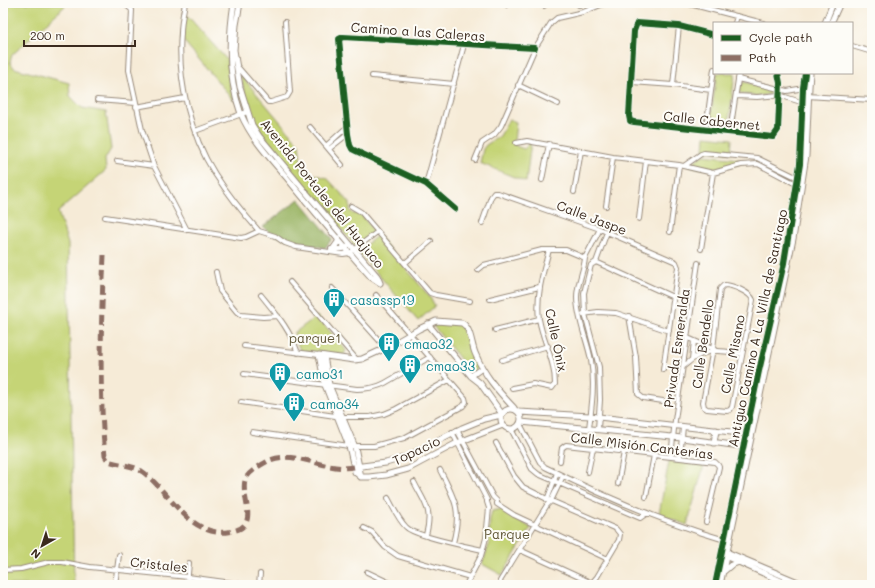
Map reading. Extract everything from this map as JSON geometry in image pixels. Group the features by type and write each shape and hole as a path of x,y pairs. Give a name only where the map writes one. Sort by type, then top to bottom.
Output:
{"street":[{"path":"185,3 180,40 181,66 185,98 201,149 214,172 238,206 259,231 275,236 290,245 343,254 352,252 377,232"},
{"name":"Avenida Portales del Huajuco","path":"234,3 229,50 234,93 241,114 252,135 266,153 338,238 348,246"},
{"name":"Avenida Portales del Huajuco","path":"240,3 236,25 236,65 240,87 252,125 259,136 348,246 352,252 371,277 380,283 377,276 352,252"},
{"path":"475,160 482,143 494,135 500,126 535,48 551,23 557,18 583,12 605,3"},
{"path":"686,3 759,22"},
{"path":"825,22 833,3"},
{"path":"831,22 840,3"},
{"path":"124,4 132,10 129,70 142,130 154,166 187,230"},
{"path":"735,22 737,16"},
{"path":"230,63 236,65 268,102 287,98 290,92 285,22"},
{"path":"711,90 632,82 634,31 638,24 679,26 713,35"},
{"path":"673,85 679,26"},
{"name":"Camino a las Caleras","path":"455,209 426,184 352,149 347,127 339,40 340,37 535,48"},
{"path":"426,184 464,45"},
{"path":"853,46 872,52"},
{"path":"706,129 713,74"},
{"path":"730,132 739,74"},
{"path":"778,74 780,89 779,95"},
{"name":"Antiguo Camino A La Villa de Santiago","path":"715,585 725,554 725,540 747,447 799,186 806,103 803,96 806,87 805,74"},
{"path":"736,96 757,97 779,95 806,103 809,96 806,87 810,74"},
{"path":"372,76 454,84"},
{"path":"738,79 791,91 806,87"},
{"name":"Calle Cabernet","path":"632,82 629,116 630,121 773,137 778,130 779,95"},
{"path":"518,85 558,104"},
{"path":"796,89 796,100"},
{"path":"790,98 791,91"},
{"path":"803,96 872,100"},
{"path":"97,100 136,105 185,98"},
{"path":"195,131 247,112"},
{"path":"310,127 342,165"},
{"path":"328,147 347,127"},
{"path":"328,147 348,134"},
{"path":"516,143 527,141 549,144 613,157 679,165 713,172 742,165 758,164 799,186"},
{"path":"542,180 549,144"},
{"path":"574,192 581,151"},
{"path":"684,166 704,153 741,157 762,160 800,179"},
{"path":"606,206 613,157"},
{"path":"741,157 742,165"},
{"path":"117,161 154,166"},
{"path":"638,219 646,161"},
{"path":"670,232 679,165"},
{"path":"701,249 713,172"},
{"name":"Calle Jaspe","path":"482,223 491,196 498,193 600,229 673,260 678,264 673,297"},
{"path":"351,206 361,212 430,293 470,301"},
{"path":"105,217 243,238 259,231"},
{"path":"589,428 593,399 591,360 579,314 577,295 579,284 591,258 600,229"},
{"path":"591,265 587,264 607,232"},
{"path":"333,249 338,242 338,238"},
{"path":"405,263 431,240"},
{"path":"325,251 348,246"},
{"name":"Calle Ónix","path":"512,388 533,384 549,388 554,387 556,383 548,346 540,319 539,287 549,250"},
{"path":"478,270 484,265 531,252 566,250 591,258 673,297 663,370"},
{"path":"591,258 591,265 584,293 585,314 599,368 600,400 598,429"},
{"name":"Privada Esmeralda","path":"671,456 698,263"},
{"path":"216,272 220,291 241,315 263,317 278,316"},
{"path":"290,282 357,360"},
{"name":"Calle Misano","path":"722,286 729,285 749,294 753,300 732,407 730,410"},
{"name":"Calle Bendello","path":"722,286 720,289 713,351 703,402 704,407 707,409 730,410"},
{"path":"490,299 539,287"},
{"path":"332,288 386,348"},
{"path":"252,432 352,447 374,446 404,438 464,406 466,402 464,398 376,294"},
{"path":"261,295 289,332 298,353"},
{"path":"579,314 610,312 629,316 669,331"},
{"path":"629,316 636,357 637,390 639,396 663,401"},
{"path":"495,330 540,319"},
{"path":"244,346 357,360 386,348 436,321 442,320 464,324 468,329 471,345 482,368 497,391 521,415 521,423 540,462 545,467 647,512 694,531 725,540"},
{"path":"428,324 471,376 480,383 501,414 501,422 503,425 511,429 532,468 538,474 553,482 640,518 647,512"},
{"path":"688,338 713,351"},
{"path":"692,359 694,341"},
{"path":"502,360 548,346"},
{"path":"684,367 692,359 704,353 713,351 742,354"},
{"path":"321,356 327,385 352,447 356,467"},
{"path":"244,374 357,389 377,387 430,357"},
{"path":"471,376 482,368"},
{"path":"480,383 488,377"},
{"path":"241,402 339,417 370,417 384,414 396,409 449,380"},
{"path":"489,396 497,391"},
{"path":"593,399 600,400"},
{"path":"501,414 507,409 514,408"},
{"path":"519,412 590,416 749,434"},
{"name":"Topacio","path":"501,414 484,419 455,431 406,457 386,463 356,467 361,477 386,475 408,469 463,440 503,425"},
{"path":"521,423 589,428 747,447 720,585"},
{"path":"511,429 518,427 521,423"},
{"path":"680,457 683,427"},
{"path":"714,443 716,430"},
{"path":"455,431 463,440 493,497 497,501 497,504 514,515 608,558"},
{"path":"455,431 457,443 487,500 486,502 489,508 486,538 483,550 466,585"},
{"path":"496,443 518,482 528,490 616,529 620,534 620,540 591,584 520,550"},
{"name":"Calle Misión Canterías","path":"560,461 562,447 566,445 714,462 718,465 706,522"},
{"path":"588,472 593,448"},
{"path":"618,484 624,452"},
{"path":"646,497 654,455"},
{"path":"466,459 471,456"},
{"path":"440,470 457,508 458,526 454,543"},
{"path":"549,500 553,482 557,473"},
{"path":"500,584 500,581 547,505 563,476"},
{"path":"414,482 428,510 429,522 426,535"},
{"path":"487,500 493,497"},
{"path":"388,498 406,527 416,533 483,550"},
{"path":"489,508 494,508 497,504"},
{"path":"364,528 372,532 385,547 398,556 470,578"},
{"path":"725,554 790,585"},
{"path":"725,554 805,585"},
{"path":"114,585 119,555"},
{"name":"Cristales","path":"3,570 21,569 57,562 247,585"},
{"path":"723,572 731,565 739,562"},
{"path":"187,585 189,563"},
{"path":"367,572 394,585"},
{"path":"259,585 260,574"}],"green space":[{"path":"3,3 68,3 12,55 10,62 14,68 69,83 70,96 82,108 106,112 111,149 105,159 106,170 58,212 68,244 74,585 3,585"},
{"path":"186,14 227,60 230,86 235,102 182,39"},
{"path":"240,74 299,144 302,171 327,178 350,203 350,211 354,214 360,213 373,230 373,233 356,246 265,138 256,124 247,102"},
{"path":"717,74 735,74 728,129 709,126"},
{"path":"744,82 771,89 773,92 772,94 756,96 742,94 739,91 742,83"},
{"path":"509,119 516,122 514,142 516,146 524,149 528,145 527,143 531,142 526,182 480,163 483,149 486,145 500,136"},
{"path":"705,136 732,139 731,153 704,151"},
{"path":"704,155 738,159 740,161 739,164 714,169 689,165"},
{"path":"299,199 332,239 325,248 283,238 275,235 263,227"},
{"path":"378,235 429,296 435,306 418,321 358,251"},
{"name":"parque1","path":"317,316 346,350 344,355 300,351 294,333"},
{"path":"439,323 462,324 465,328 478,368 471,372 433,326"},
{"path":"669,461 704,465 687,525 659,514"},
{"name":"Parque","path":"502,509 531,528 502,575 482,564 489,545 490,519 492,511"}],"marked path":[{"path":"104,255 101,330 101,381 105,456 108,461 131,466 143,472 182,513 193,522 205,529 218,532 233,531 242,528 248,516 244,485 246,478 253,470 270,460 291,458 333,467 354,467"}],"cycle path":[{"path":"713,35 679,26 637,23 634,31 629,116 630,121 773,137 778,130 780,83 778,74"},
{"path":"455,209 426,184 352,149 348,134 339,39 343,37 535,48"},
{"path":"715,585 759,371 784,263 800,164 805,74"}],"place":[{"name":"casassp19","path":"334,318"},
{"name":"cmao32","path":"389,362"},
{"name":"cmao33","path":"410,384"},
{"name":"camo31","path":"280,392"},
{"name":"camo34","path":"294,422"}]}
